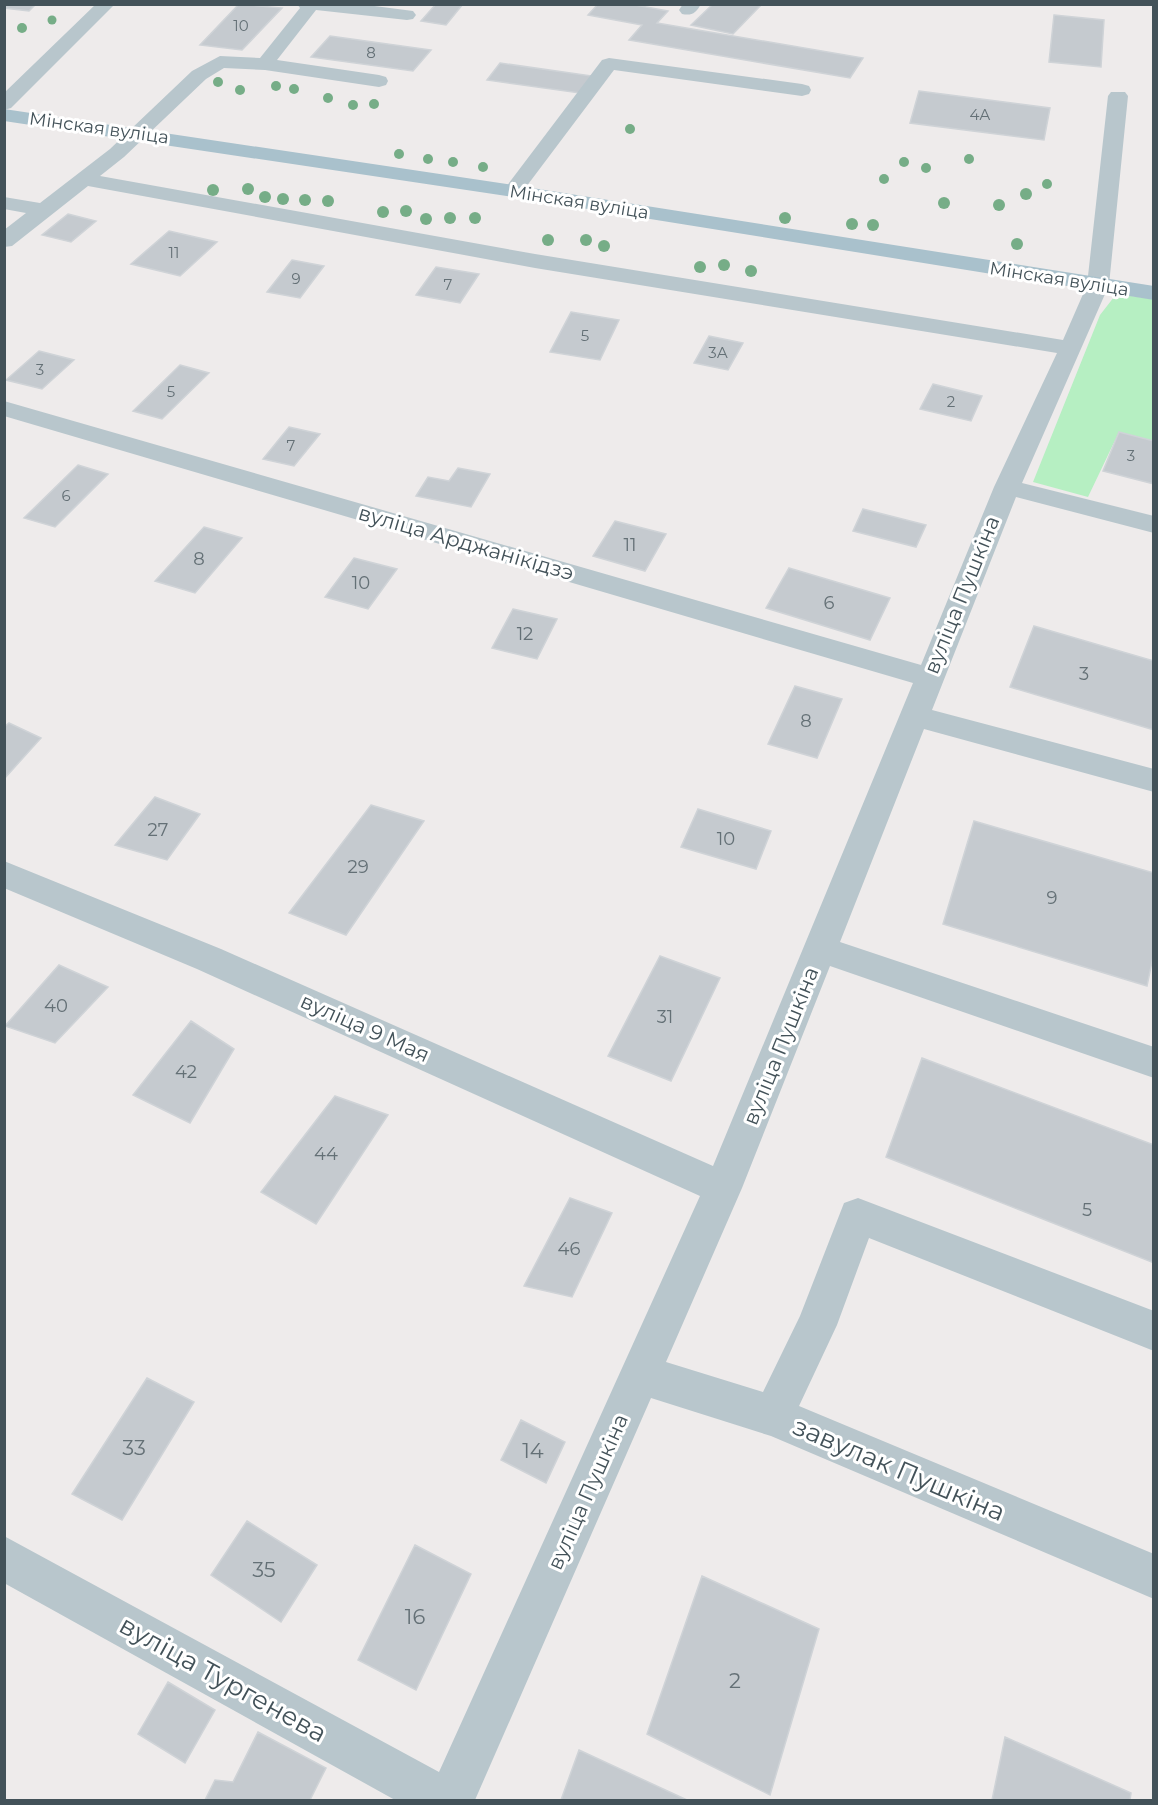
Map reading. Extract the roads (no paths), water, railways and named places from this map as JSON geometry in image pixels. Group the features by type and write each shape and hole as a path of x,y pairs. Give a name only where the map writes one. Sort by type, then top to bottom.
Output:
{"main road":[{"name":"Мінская вуліца","path":"4,115 513,191 1154,293"}],"street":[{"path":"4,104 107,4"},
{"path":"305,4 407,15"},
{"path":"266,64 311,5"},
{"path":"4,241 140,134 146,124 199,75 220,62 266,64 379,81"},
{"path":"513,191 609,64 802,90"},
{"name":"вуліца Пушкіна","path":"451,1800 723,1188 915,716 928,677 1007,487 1098,285 1118,96"},
{"path":"83,179 535,261 1071,348"},
{"path":"4,203 43,210"},
{"name":"вуліца Арджанікідзэ","path":"4,408 928,677"},
{"path":"1007,487 1154,525"},
{"path":"915,716 1154,781"},
{"name":"вуліца 9 Мая","path":"4,874 209,959 723,1188"},
{"path":"820,949 1154,1063"},
{"path":"773,1416 817,1325 858,1216 1154,1331"},
{"name":"завулак Пушкіна","path":"640,1374 773,1416 1154,1577"},
{"name":"вуліца Тургенева","path":"4,1558 442,1800"}]}
